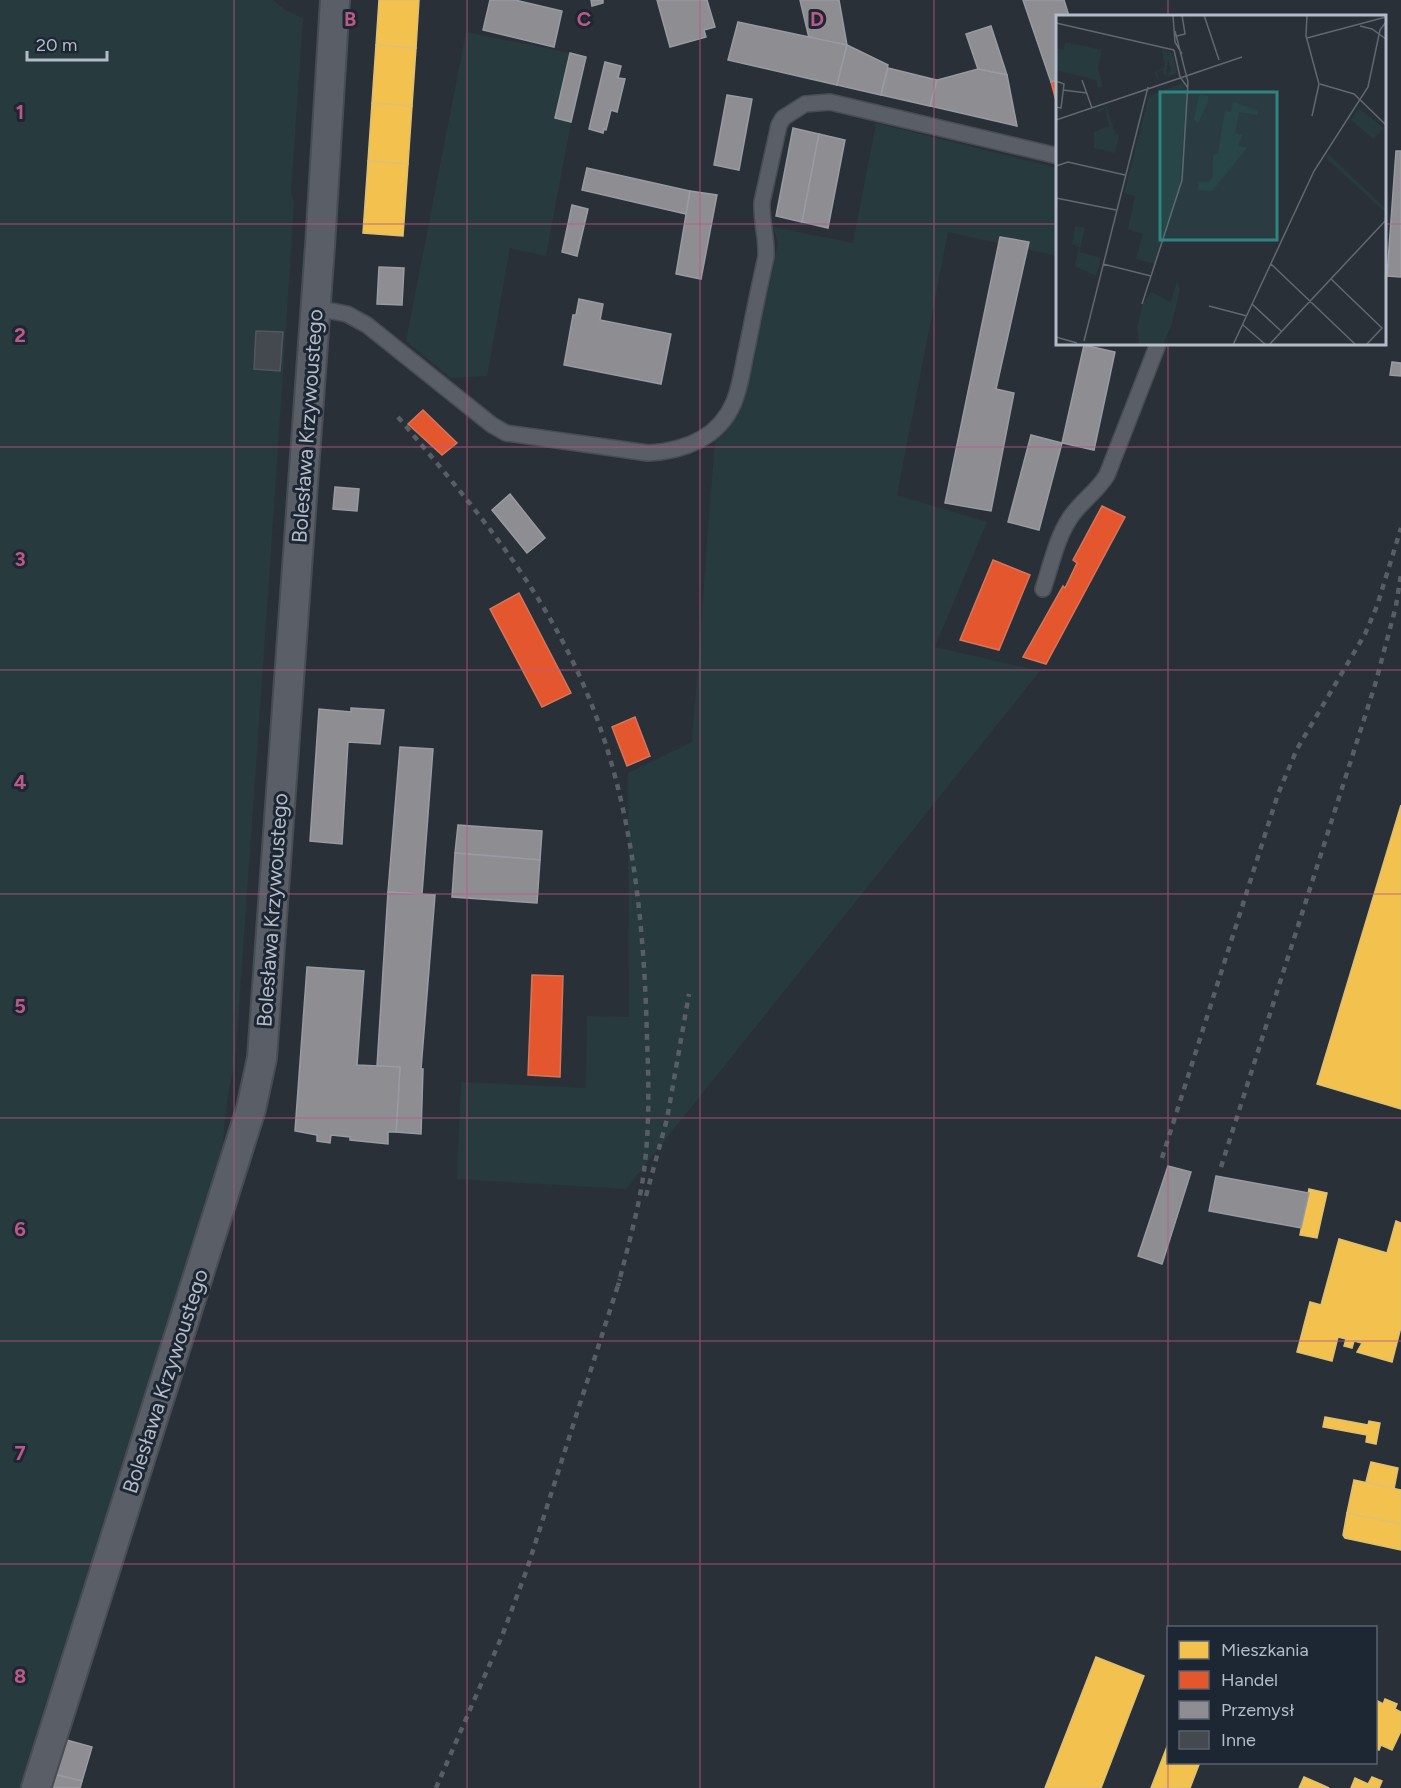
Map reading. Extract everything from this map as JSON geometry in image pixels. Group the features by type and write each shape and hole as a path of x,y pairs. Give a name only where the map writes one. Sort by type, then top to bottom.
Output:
{"street":[{"name":"Bolesława Krzywoustego","path":"36,1788 255,1095 262,1047 316,308 335,0"}],"lane":[{"path":"316,308 347,314 367,325 506,434 648,453 675,450 701,440 717,427 734,402 766,257 762,202 779,125 792,111 805,104 830,102 1056,156"},
{"path":"1042,589 1070,519 1107,476 1158,345"}],"green space":[{"path":"0,0 273,0 287,11 303,18 291,194 294,203 287,311 235,1065 226,1108 223,1151 51,1692 44,1706 44,1715 22,1788 0,1788"},
{"path":"466,32 570,53 556,118 571,122 546,256 510,248 487,376 451,378 406,341"},
{"path":"876,123 1056,168 1056,256 948,232 897,495 987,522 935,647 1040,671 626,1189 457,1179 461,1082 586,1088 587,1016 629,1017 628,773 692,742 715,438 730,426 744,402 778,243 773,227 853,243"}],"building: Mieszkania":[{"path":"379,0 419,0 416,48 376,45"},
{"path":"376,45 416,48 412,106 372,103"},
{"path":"372,103 412,106 408,164 368,161"},
{"path":"368,161 408,164 403,236 363,233"},
{"path":"1401,805 1401,1109 1317,1084"},
{"path":"1309,1189 1327,1193 1317,1238 1300,1235"},
{"path":"1396,1221 1401,1223 1401,1327 1392,1362 1357,1352 1362,1343 1354,1341 1352,1348 1344,1346 1346,1339 1338,1337 1332,1361 1297,1352 1310,1302 1321,1305 1339,1239 1387,1253"},
{"path":"1325,1417 1368,1425 1369,1421 1380,1423 1376,1444 1366,1442 1367,1435 1323,1427"},
{"path":"1371,1462 1398,1468 1394,1489 1366,1482"},
{"path":"1354,1480 1401,1490 1401,1524 1347,1513"},
{"path":"1347,1513 1401,1524 1401,1550 1345,1538 1343,1535"},
{"path":"1096,1657 1144,1676 1101,1788 1045,1788"},
{"path":"1385,1699 1397,1704 1395,1709 1401,1712 1401,1731 1392,1750 1381,1745 1379,1750 1377,1749 1377,1701 1383,1704"},
{"path":"1167,1747 1167,1764 1199,1764 1190,1788 1151,1788"},
{"path":"1304,1777 1318,1783 1329,1788 1299,1788"},
{"path":"1372,1777 1382,1781 1379,1788 1351,1788 1355,1778 1368,1784"}],"building: Handel":[{"path":"1056,81 1056,101 1051,82"},
{"path":"423,410 457,443 442,455 408,424"},
{"path":"1102,506 1125,517 1046,664 1023,657 1063,586 1065,588 1077,563 1073,560"},
{"path":"993,560 1030,575 999,650 960,640"},
{"path":"519,593 571,693 542,707 490,609"},
{"path":"635,717 650,756 627,766 612,727"},
{"path":"532,975 563,976 560,1077 528,1075"}],"building: Przemysł":[{"path":"490,0 515,0 562,11 554,47 483,30"},
{"path":"591,0 603,0 603,3 592,6"},
{"path":"657,0 707,0 715,27 704,30 706,37 670,47"},
{"path":"800,0 839,0 847,45 809,38"},
{"path":"1023,0 1064,0 1069,15 1056,15 1056,81 1051,82"},
{"path":"738,22 847,45 837,85 728,60"},
{"path":"991,26 1007,75 978,69 966,34"},
{"path":"847,45 888,65 881,95 837,85"},
{"path":"570,53 586,57 571,122 555,118"},
{"path":"605,62 621,66 618,78 625,79 617,112 611,110 606,130 604,129 603,133 589,129"},
{"path":"888,68 937,80 930,106 881,95"},
{"path":"978,69 1007,75 1017,126 930,106 937,80"},
{"path":"727,95 752,99 739,170 714,165"},
{"path":"793,128 819,134 802,222 776,216"},
{"path":"819,134 845,140 828,228 802,222"},
{"path":"1396,151 1401,151 1401,277 1387,276"},
{"path":"587,168 690,191 686,214 582,190"},
{"path":"690,191 717,195 701,279 676,274"},
{"path":"572,205 588,209 577,256 562,252"},
{"path":"1000,237 1029,242 996,389 1014,393 991,511 945,503"},
{"path":"379,267 404,268 402,305 377,304"},
{"path":"579,299 603,304 600,320 671,334 661,384 564,365 573,315 576,315"},
{"path":"1084,345 1115,352 1094,450 1062,443"},
{"path":"1392,362 1401,363 1401,376 1390,375"},
{"path":"1031,435 1062,443 1039,530 1008,522"},
{"path":"335,487 359,489 357,511 333,509"},
{"path":"510,494 545,538 527,553 492,510"},
{"path":"351,708 384,710 380,744 348,742 342,844 310,841 319,709 351,712"},
{"path":"400,747 433,749 422,894 388,892"},
{"path":"458,825 542,831 540,860 455,853"},
{"path":"455,853 540,860 537,903 452,897"},
{"path":"388,892 435,895 421,1069 423,1069 421,1134 396,1132 400,1067 377,1066"},
{"path":"307,967 364,971 357,1065 400,1067 396,1132 388,1132 388,1144 350,1140 350,1137 331,1135 330,1143 317,1141 317,1135 295,1131"},
{"path":"1168,1166 1191,1172 1162,1264 1138,1256"},
{"path":"1216,1176 1309,1193 1301,1228 1209,1211"},
{"path":"63,1739 92,1747 82,1781 53,1774"},
{"path":"53,1774 82,1781 80,1788 49,1788"}],"building: Inne":[{"path":"256,331 283,332 280,371 254,369"}],"railway":[{"path":"398,417 493,534 556,628 592,707 621,799 630,846 642,943 648,1096 646,1152 641,1190 618,1286"},
{"path":"1162,1158 1278,794 1297,749 1365,634 1377,606 1401,528"},
{"path":"1221,1167 1375,685 1396,606 1401,574"},
{"path":"646,1196 667,1119 689,994"},
{"path":"436,1788 502,1636 527,1569 620,1279"}]}
